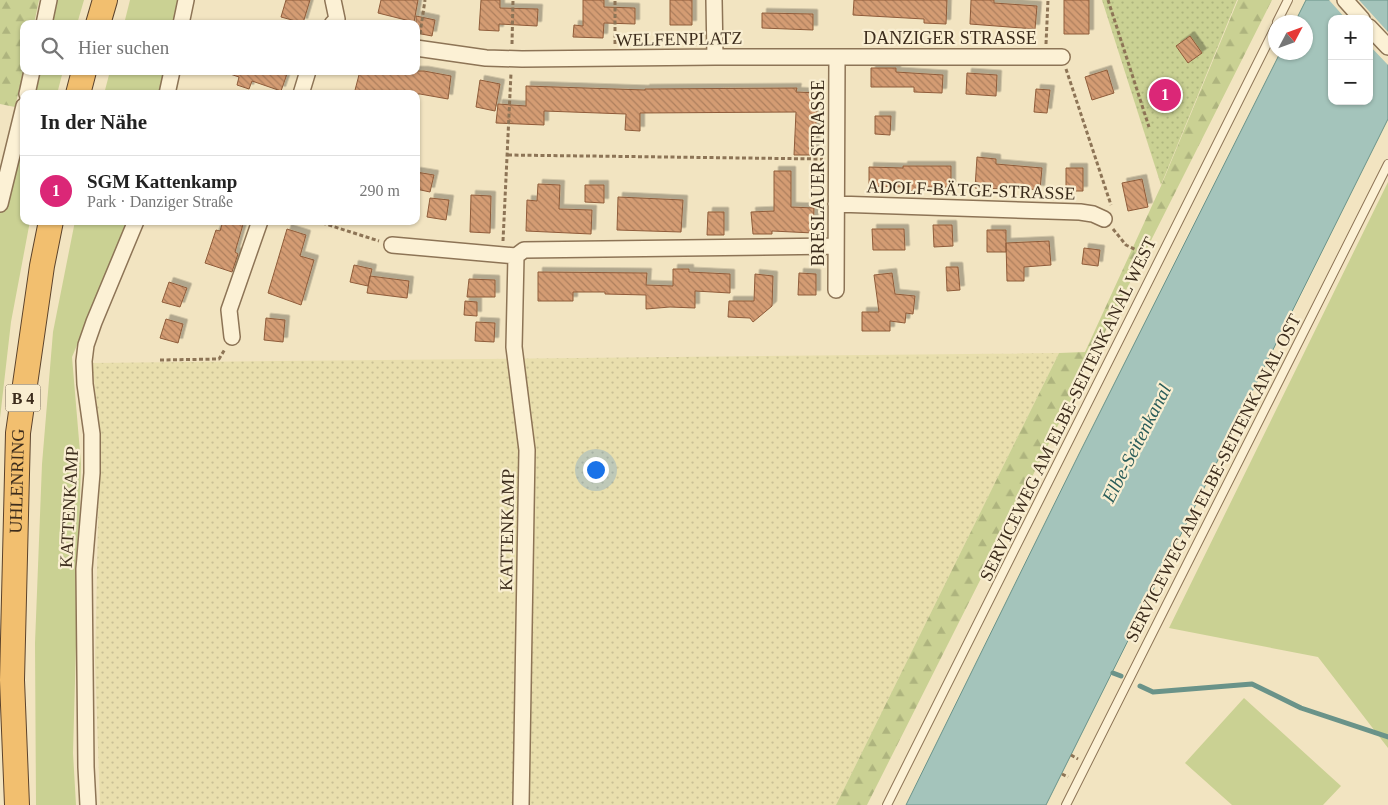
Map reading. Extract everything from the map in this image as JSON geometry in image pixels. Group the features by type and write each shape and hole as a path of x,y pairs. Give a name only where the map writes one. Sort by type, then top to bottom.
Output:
{"highway":[{"path":"99,20 105,0"},
{"path":"79,90 83,75"},
{"name":"UHLENRING","path":"17,805 12,680 18,433 42,266 51,225"}],"street":[{"path":"45,20 50,0"},
{"path":"182,20 186,0"},
{"path":"334,0 337,20"},
{"path":"714,0 715,57"},
{"path":"1345,0 1358,15"},
{"path":"1373,31 1388,47"},
{"name":"WELFENPLATZ","path":"420,48 465,56 517,59 837,57"},
{"name":"DANZIGER STRASSE","path":"837,57 1062,57"},
{"name":"BRESLAUER STRASSE","path":"836,290 837,57"},
{"path":"28,90 31,75"},
{"path":"168,90 171,75"},
{"path":"302,90 307,75"},
{"path":"0,204 20,122"},
{"name":"ADOLF-BÄTGE-STRASSE","path":"836,204 1080,212 1093,214 1104,219"},
{"name":"KATTENKAMP","path":"88,805 84,569 92,473 92,434 85,384 84,361 86,345 94,322 134,225"},
{"path":"232,337 229,310 259,225"},
{"path":"392,245 509,255 524,250 836,246"},
{"name":"KATTENKAMP","path":"509,255 514,347 528,450 521,805"}],"lane":[{"name":"SERVICEWEG AM ELBE-SEITENKANAL WEST","path":"1280,15 1288,0"},
{"name":"SERVICEWEG AM ELBE-SEITENKANAL WEST","path":"887,805 1268,40"},
{"name":"SERVICEWEG AM ELBE-SEITENKANAL OST","path":"1066,805 1388,164"}],"path":[{"path":"420,30 425,0"},
{"path":"509,255 508,155 517,59 513,0"},
{"path":"614,58 615,0"},
{"path":"1048,0 1046,44 1062,57 1111,204 1104,219 1126,245 1158,260"},
{"path":"1108,0 1149,127"},
{"path":"508,155 836,159"},
{"path":"329,225 392,245"},
{"path":"160,360 219,359 232,337"}],"shaded area":[{"path":"1059,353 836,805 100,805 95,661 100,433 92,363"}],"green space":[{"path":"0,0 39,0 35,20 20,20 20,75 23,75 15,107 0,104"},
{"path":"54,0 84,0 78,20 46,20"},
{"path":"130,0 179,0 175,20 125,20"},
{"path":"1102,0 1237,0 1161,185"},
{"path":"1238,0 1272,0 867,805 836,805 1059,353 1085,352 1161,186"},
{"path":"27,75 62,75 58,90 23,90"},
{"path":"109,75 163,75 161,90 105,90"},
{"path":"20,102 20,225 29,225 11,322 0,418 0,181"},
{"path":"1388,182 1388,748 1318,657 1169,628"},
{"path":"74,225 126,225 72,357 81,464 73,753 76,805 36,805 35,643 42,464 53,332"},
{"path":"1244,698 1341,786 1323,805 1232,805 1185,763"}],"water":[{"name":"Elbe-Seitenkanal","path":"1306,0 1388,0 1388,119 1046,805 906,805 1276,60 1313,60 1313,15 1298,15"}],"pier":[{"path":"1329,0 1359,0 1373,15 1342,15"},
{"path":"1373,15 1388,32 1388,65 1373,49"}],"building":[{"path":"286,0 310,0 304,20 292,20 281,17"},
{"path":"381,0 418,0 414,20 406,20 378,13"},
{"path":"481,0 500,0 500,8 538,9 537,26 499,24 499,31 479,30"},
{"path":"583,0 604,0 604,7 635,8 635,24 604,23 603,38 573,37 574,25 583,26"},
{"path":"670,0 692,0 692,25 670,25"},
{"path":"854,0 947,0 946,24 924,23 924,19 853,15"},
{"path":"971,0 994,0 994,3 1037,6 1035,29 970,24"},
{"path":"1064,0 1089,0 1089,34 1064,34"},
{"path":"762,13 813,14 813,30 762,28"},
{"path":"416,16 435,20 432,36 420,34 420,20 416,20"},
{"path":"1190,36 1202,53 1188,63 1176,46"},
{"path":"871,68 896,68 896,72 943,75 942,93 914,92 914,87 871,87"},
{"path":"1107,70 1114,93 1092,100 1085,77"},
{"path":"420,71 424,71 451,76 448,99 420,94 420,90 355,90 359,75 420,75"},
{"path":"967,73 997,75 996,96 966,94"},
{"path":"233,75 287,75 281,90 252,81 249,89 237,85 239,77"},
{"path":"480,80 500,84 495,111 476,107"},
{"path":"526,86 645,90 797,88 796,92 818,93 814,155 794,155 796,112 640,113 640,131 625,130 626,114 544,111 544,125 496,123 498,104 526,106"},
{"path":"1036,89 1050,90 1047,113 1034,112"},
{"path":"875,116 891,116 890,135 875,134"},
{"path":"977,157 996,159 996,164 1042,168 1040,190 1007,187 1007,189 975,188"},
{"path":"903,166 951,166 951,187 919,187 919,191 904,191 904,187 869,186 869,167 903,168"},
{"path":"1066,168 1083,168 1083,191 1066,191"},
{"path":"774,171 791,171 791,207 814,208 813,233 772,231 772,234 753,234 751,212 774,211"},
{"path":"420,173 434,175 430,192 420,190"},
{"path":"1142,179 1148,207 1128,211 1122,183"},
{"path":"538,184 560,185 559,209 592,210 591,234 526,231 527,200 537,201"},
{"path":"585,185 604,185 604,203 585,202"},
{"path":"471,195 491,196 490,233 470,232"},
{"path":"618,197 683,200 681,232 617,230"},
{"path":"430,198 449,200 446,220 427,217"},
{"path":"708,212 724,212 724,235 707,235"},
{"path":"222,225 243,225 235,252 238,254 232,272 205,263 216,230 220,231"},
{"path":"933,225 952,225 953,246 934,247"},
{"path":"287,229 306,235 300,256 314,260 301,305 268,293"},
{"path":"872,229 904,229 905,250 873,250"},
{"path":"987,230 1006,230 1006,252 987,252"},
{"path":"1049,241 1051,265 1024,267 1024,281 1007,281 1006,243"},
{"path":"1084,248 1100,250 1098,266 1082,264"},
{"path":"354,265 372,269 368,286 350,282"},
{"path":"946,267 958,267 960,290 947,291"},
{"path":"673,269 689,269 689,272 730,274 730,293 695,291 695,308 670,307 646,309 646,295 605,294 605,292 573,292 573,301 538,301 538,272 647,273 646,285 673,286"},
{"path":"799,273 816,274 816,295 798,295"},
{"path":"892,273 895,294 915,296 913,314 906,313 905,323 890,321 890,331 862,331 862,312 879,312 874,275"},
{"path":"755,274 773,276 772,306 753,322 750,318 728,317 729,301 754,301"},
{"path":"370,276 409,281 407,298 367,293"},
{"path":"469,279 495,280 495,297 467,297"},
{"path":"169,282 187,288 180,307 162,302"},
{"path":"465,301 477,302 477,316 464,315"},
{"path":"266,318 285,320 283,342 264,340"},
{"path":"166,319 183,324 178,343 160,338"},
{"path":"476,322 495,323 494,342 475,341"}],"waterway":[{"path":"1113,673 1121,676"},
{"path":"1140,686 1153,692 1252,684 1301,708 1388,737"}],"place":[{"name":"SGM Kattenkamp","path":"1165,95"}]}
